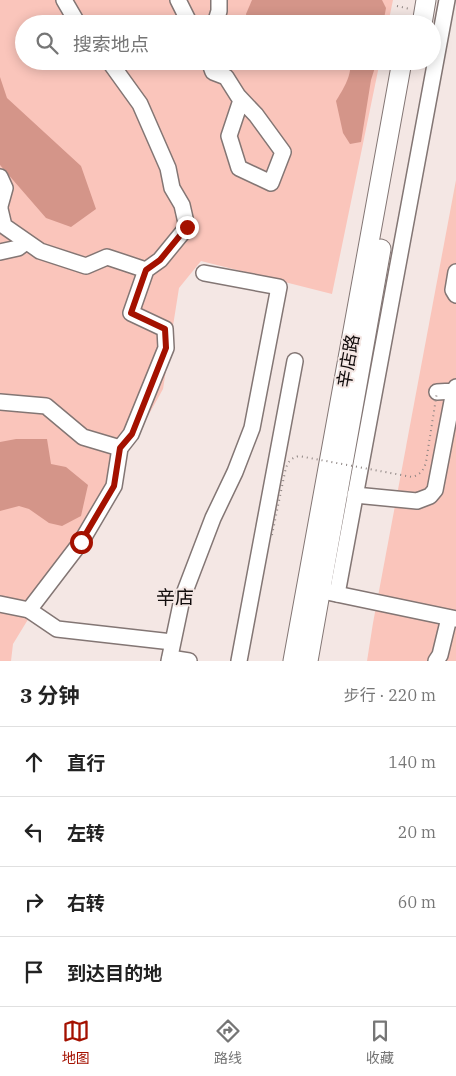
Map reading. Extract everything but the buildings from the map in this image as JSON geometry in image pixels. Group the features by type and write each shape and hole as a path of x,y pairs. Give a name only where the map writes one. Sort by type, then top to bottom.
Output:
{"main road":[{"path":"410,15 413,0"},
{"path":"424,15 426,0"},
{"name":"辛店路","path":"293,661 321,591 401,70"},
{"name":"辛店路","path":"308,661 413,70"}],"street":[{"path":"64,0 73,15"},
{"path":"178,0 186,15"},
{"path":"218,15 219,0"},
{"path":"441,32 447,0"},
{"path":"29,610 81,542 114,486 120,448 132,434 166,348 165,329 131,313 146,270 160,260 187,227 182,205 172,188 168,168 140,104 115,70"},
{"path":"212,70 226,77 241,100 256,115 283,152 271,183 239,168 229,136 241,100"},
{"path":"434,70 355,495 321,591 452,618 440,655 436,661"},
{"path":"0,177 5,188 0,208 4,226 40,251 86,266 107,257 146,270"},
{"path":"0,252 18,248 26,242"},
{"path":"456,272 454,290 456,295"},
{"path":"189,661 169,659 182,599 212,518 236,472 252,428 279,287 204,273"},
{"path":"238,661 267,534 295,361"},
{"path":"355,495 417,501 430,496 435,490 455,389 437,392"},
{"path":"0,402 46,406 83,437 120,448"},
{"path":"0,604 29,610 57,629 172,642"}],"path":[{"path":"267,534 284,472 287,464 294,457 299,456 412,477 422,471 426,462 437,392"}],"shaded area":[{"path":"0,0 393,0 390,15 15,15 15,70 378,70 332,294 201,261 179,288 163,389 104,495 13,644 11,661 0,661"},
{"path":"252,0 382,0 386,8 385,15 246,14"},
{"path":"374,70 361,142 350,144 343,133 336,101 350,71"},
{"path":"0,77 7,98 81,166 96,209 71,227 46,218 0,165"},
{"path":"456,180 456,661 367,661 373,623"},
{"path":"16,439 47,439 51,464 66,467 88,485 81,516 62,526 49,523 29,509 19,506 0,511 0,442"}],"district":[{"name":"辛店","path":"175,597"}],"route":[{"path":"81,542 114,486 120,448 132,434 166,348 165,329 131,313 146,270 160,260 187,227"}]}
